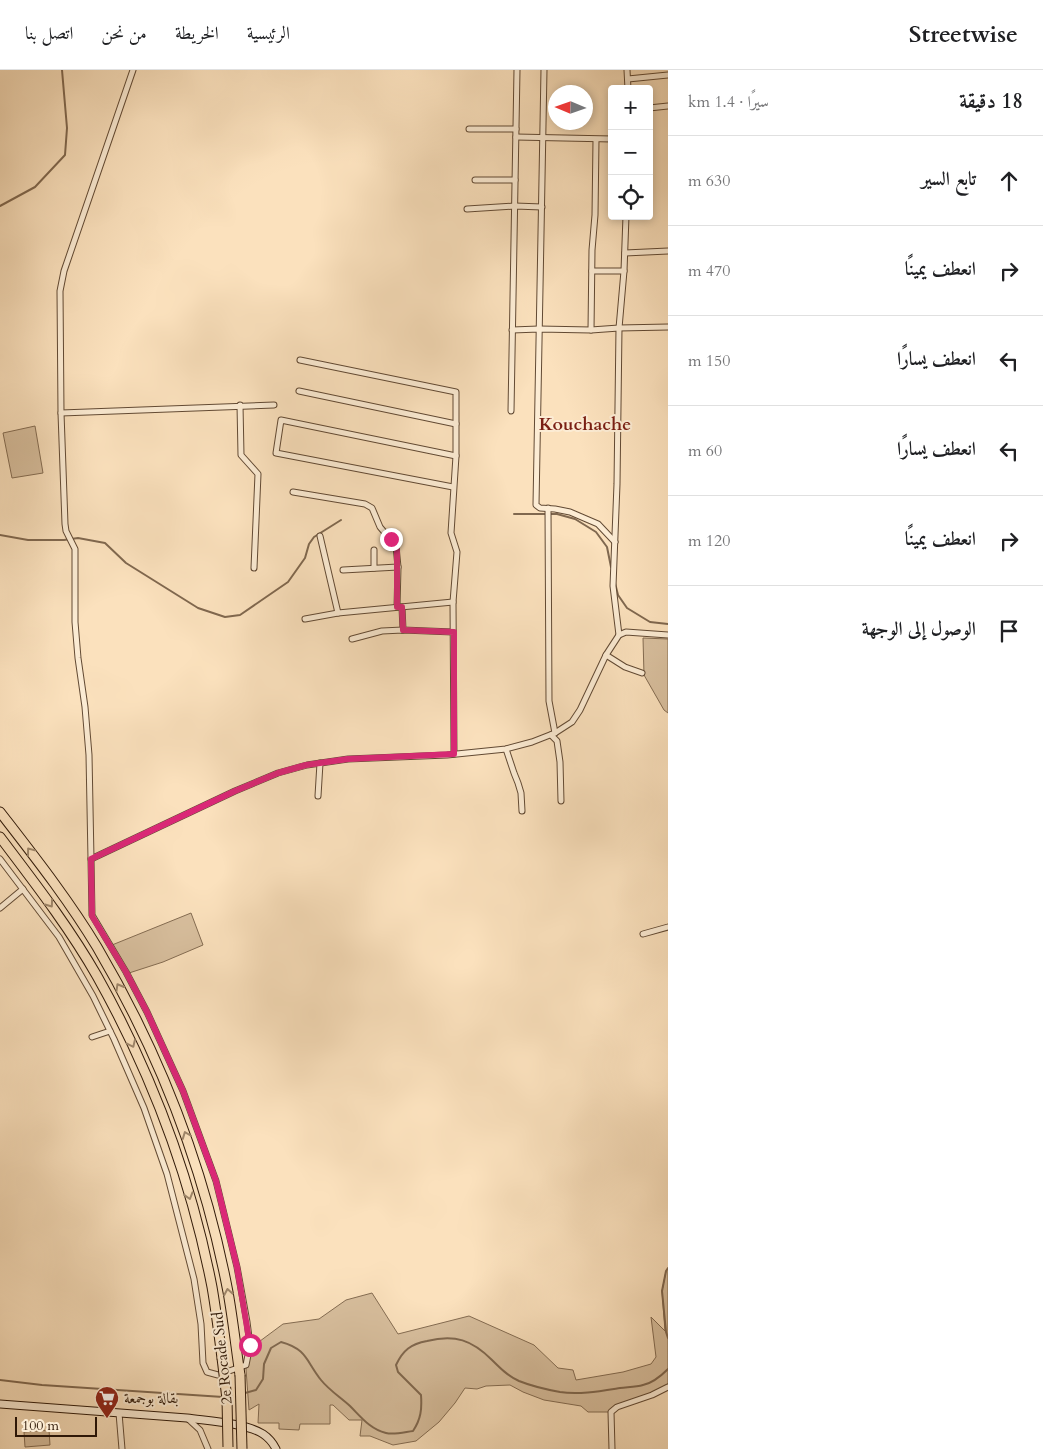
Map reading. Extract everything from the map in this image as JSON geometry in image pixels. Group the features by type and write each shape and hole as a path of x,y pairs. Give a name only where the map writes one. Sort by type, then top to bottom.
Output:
{"highway":[{"name":"2e Rocade Sud","path":"0,812 71,907 96,947 133,1014 188,1141 215,1236 228,1293 239,1371 242,1449"},
{"name":"2e Rocade Sud","path":"0,837 77,943 92,968 118,1017 149,1083 177,1156 193,1208 212,1288 227,1399 228,1448"}],"street":[{"path":"0,859 59,937 93,996 144,1108 167,1174 194,1279 201,1324 203,1363 207,1372 218,1375 239,1371 246,1365 250,1345 237,1267 216,1181 183,1091 147,1012 126,972 92,916 89,755 78,658 75,549 64,524 60,291 64,271 133,70"},
{"path":"511,411 517,70"},
{"path":"544,70 536,505 540,508 570,512 598,524 616,542"},
{"path":"627,70 628,85"},
{"path":"628,79 668,75"},
{"path":"653,108 668,106"},
{"path":"470,129 516,129"},
{"path":"516,136 608,140"},
{"path":"591,330 596,140"},
{"path":"476,180 515,180"},
{"path":"467,210 514,206 542,207"},
{"path":"91,859 235,791 278,773 320,763 348,759 454,754 506,749 553,734 572,722 618,635 613,586 616,542 619,328 626,220"},
{"path":"625,253 668,250"},
{"path":"592,271 624,271"},
{"path":"512,330 539,328 591,330 668,327"},
{"path":"300,360 456,392 456,456 450,533 457,552 453,602 454,754"},
{"path":"299,391 456,424"},
{"path":"240,405 241,455 258,474 254,568"},
{"path":"62,413 274,405"},
{"path":"453,487 276,453 281,420 456,456"},
{"path":"293,492 369,505 372,508 380,527 396,546 403,630"},
{"path":"548,508 549,700 553,734 557,741 560,762 561,801"},
{"path":"320,536 338,612"},
{"path":"374,550 374,568"},
{"path":"343,570 398,567"},
{"path":"305,619 338,612 453,602"},
{"path":"352,638 382,631 454,632"},
{"path":"618,635 626,632 668,635"},
{"path":"606,655 625,667 642,673"},
{"path":"506,749 521,793 522,812"},
{"path":"318,796 320,763"},
{"path":"0,908 23,889"},
{"path":"643,934 668,927"},
{"path":"92,1037 110,1031"},
{"path":"612,1449 611,1412 617,1407 652,1395 668,1387"},
{"path":"0,1404 187,1418 250,1429 263,1434 276,1449"},
{"path":"119,1413 122,1449"},
{"path":"187,1418 200,1430 208,1449"}],"shaded area":[{"path":"35,426 43,473 12,478 3,433"},
{"path":"643,638 668,639 668,713 664,710 644,675"},
{"path":"191,913 203,945 163,962 129,973 112,945"},
{"path":"668,1268 668,1387 611,1412 588,1412 581,1406 544,1400 510,1385 486,1386 477,1389 465,1388 439,1422 416,1441 393,1445 370,1436 360,1436 362,1420 349,1420 333,1405 330,1405 330,1424 300,1424 299,1430 279,1429 279,1423 258,1423 259,1404 249,1410 246,1369 252,1347 283,1324 319,1319 346,1300 372,1293 398,1334 469,1316 534,1345 558,1368 573,1370 576,1380 623,1372 651,1364 656,1357 651,1317 665,1331 662,1291"},
{"path":"49,1430 50,1445 25,1447 24,1432"}],"waterway":[{"path":"0,206 35,187 65,155 67,128 62,70"},
{"path":"514,514 557,514 575,519 596,532 607,547 611,567"},
{"path":"0,535 28,540 78,538 105,543 126,563 198,608 225,617 240,615 288,582 305,558 309,544 314,537 341,520"},
{"path":"615,583 618,595 627,608 650,622 668,624"},
{"path":"668,1268 662,1291 668,1338"},
{"path":"245,1393 256,1390 263,1379 264,1364 271,1348 281,1342 301,1352 324,1384 370,1426 386,1433 396,1434 413,1431 421,1409 421,1395 398,1372 396,1365 408,1348 421,1342 446,1338 462,1340 485,1353 511,1377 545,1389 567,1393 640,1386 660,1377 668,1369"},
{"path":"0,1380 42,1385 223,1397"}],"place":[{"name":"بقالة بوجمعة","path":"107,1419"}],"district":[{"name":"Kouchache","path":"585,424"}],"route":[{"path":"250,1345 237,1267 216,1181 183,1091 147,1012 126,972 92,916 91,859 235,791 278,773 306,765 348,759 454,754 454,632 403,630 402,607 397,607 397,551 395,543 391,539"}]}
